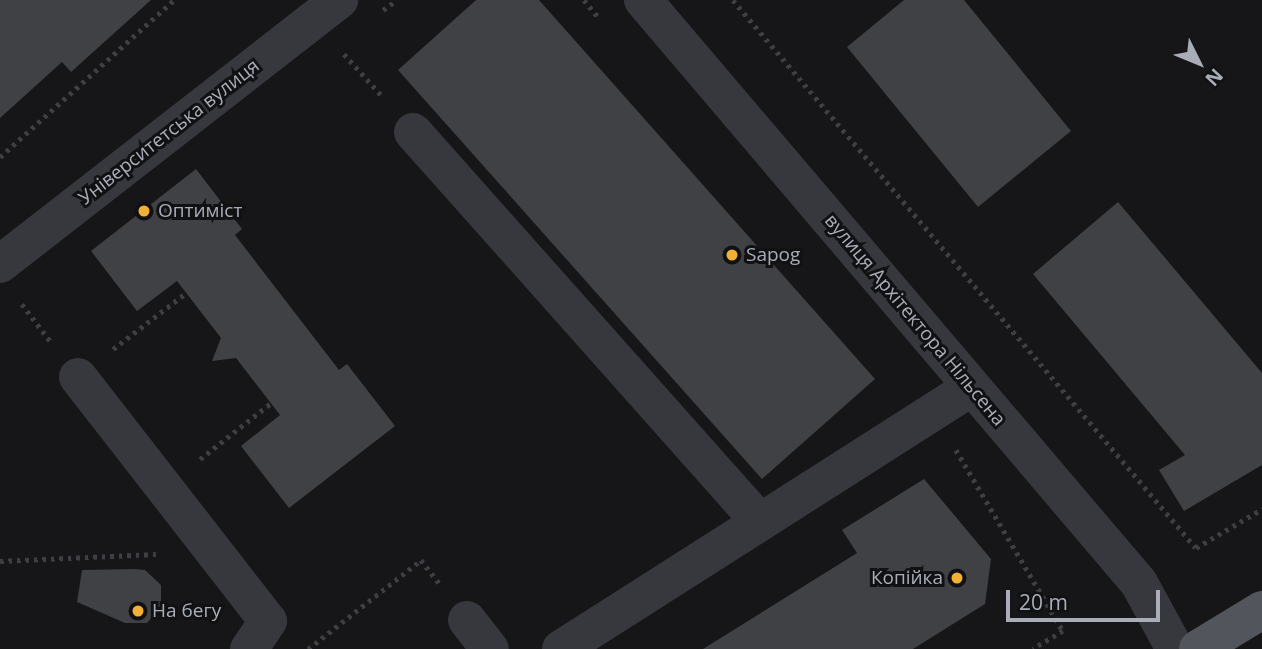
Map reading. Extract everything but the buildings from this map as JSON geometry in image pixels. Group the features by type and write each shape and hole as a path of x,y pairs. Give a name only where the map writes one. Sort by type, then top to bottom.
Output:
{"main road":[{"path":"1198,649 1262,610"}],"street":[{"name":"Університетська вулиця","path":"7,279 339,0"},
{"name":"вулиця Архітектора Нільсена","path":"643,0 1139,583 1175,649"},
{"path":"414,132 760,522"},
{"path":"78,377 268,621 249,649"},
{"path":"561,649 972,387"}],"path":[{"path":"0,157 174,0"},
{"path":"733,0 1196,548 1262,509"},
{"path":"337,46 414,132"},
{"path":"7,279 78,377 186,293"},
{"path":"163,487 271,403"},
{"path":"933,411 1063,631 1033,649"},
{"path":"0,561 170,553"},
{"path":"308,649 421,560"}],"place":[{"name":"Оптиміст","path":"144,211"},
{"name":"Sapog","path":"732,255"},
{"name":"Копійка","path":"957,578"},
{"name":"На бегу","path":"138,611"}]}
